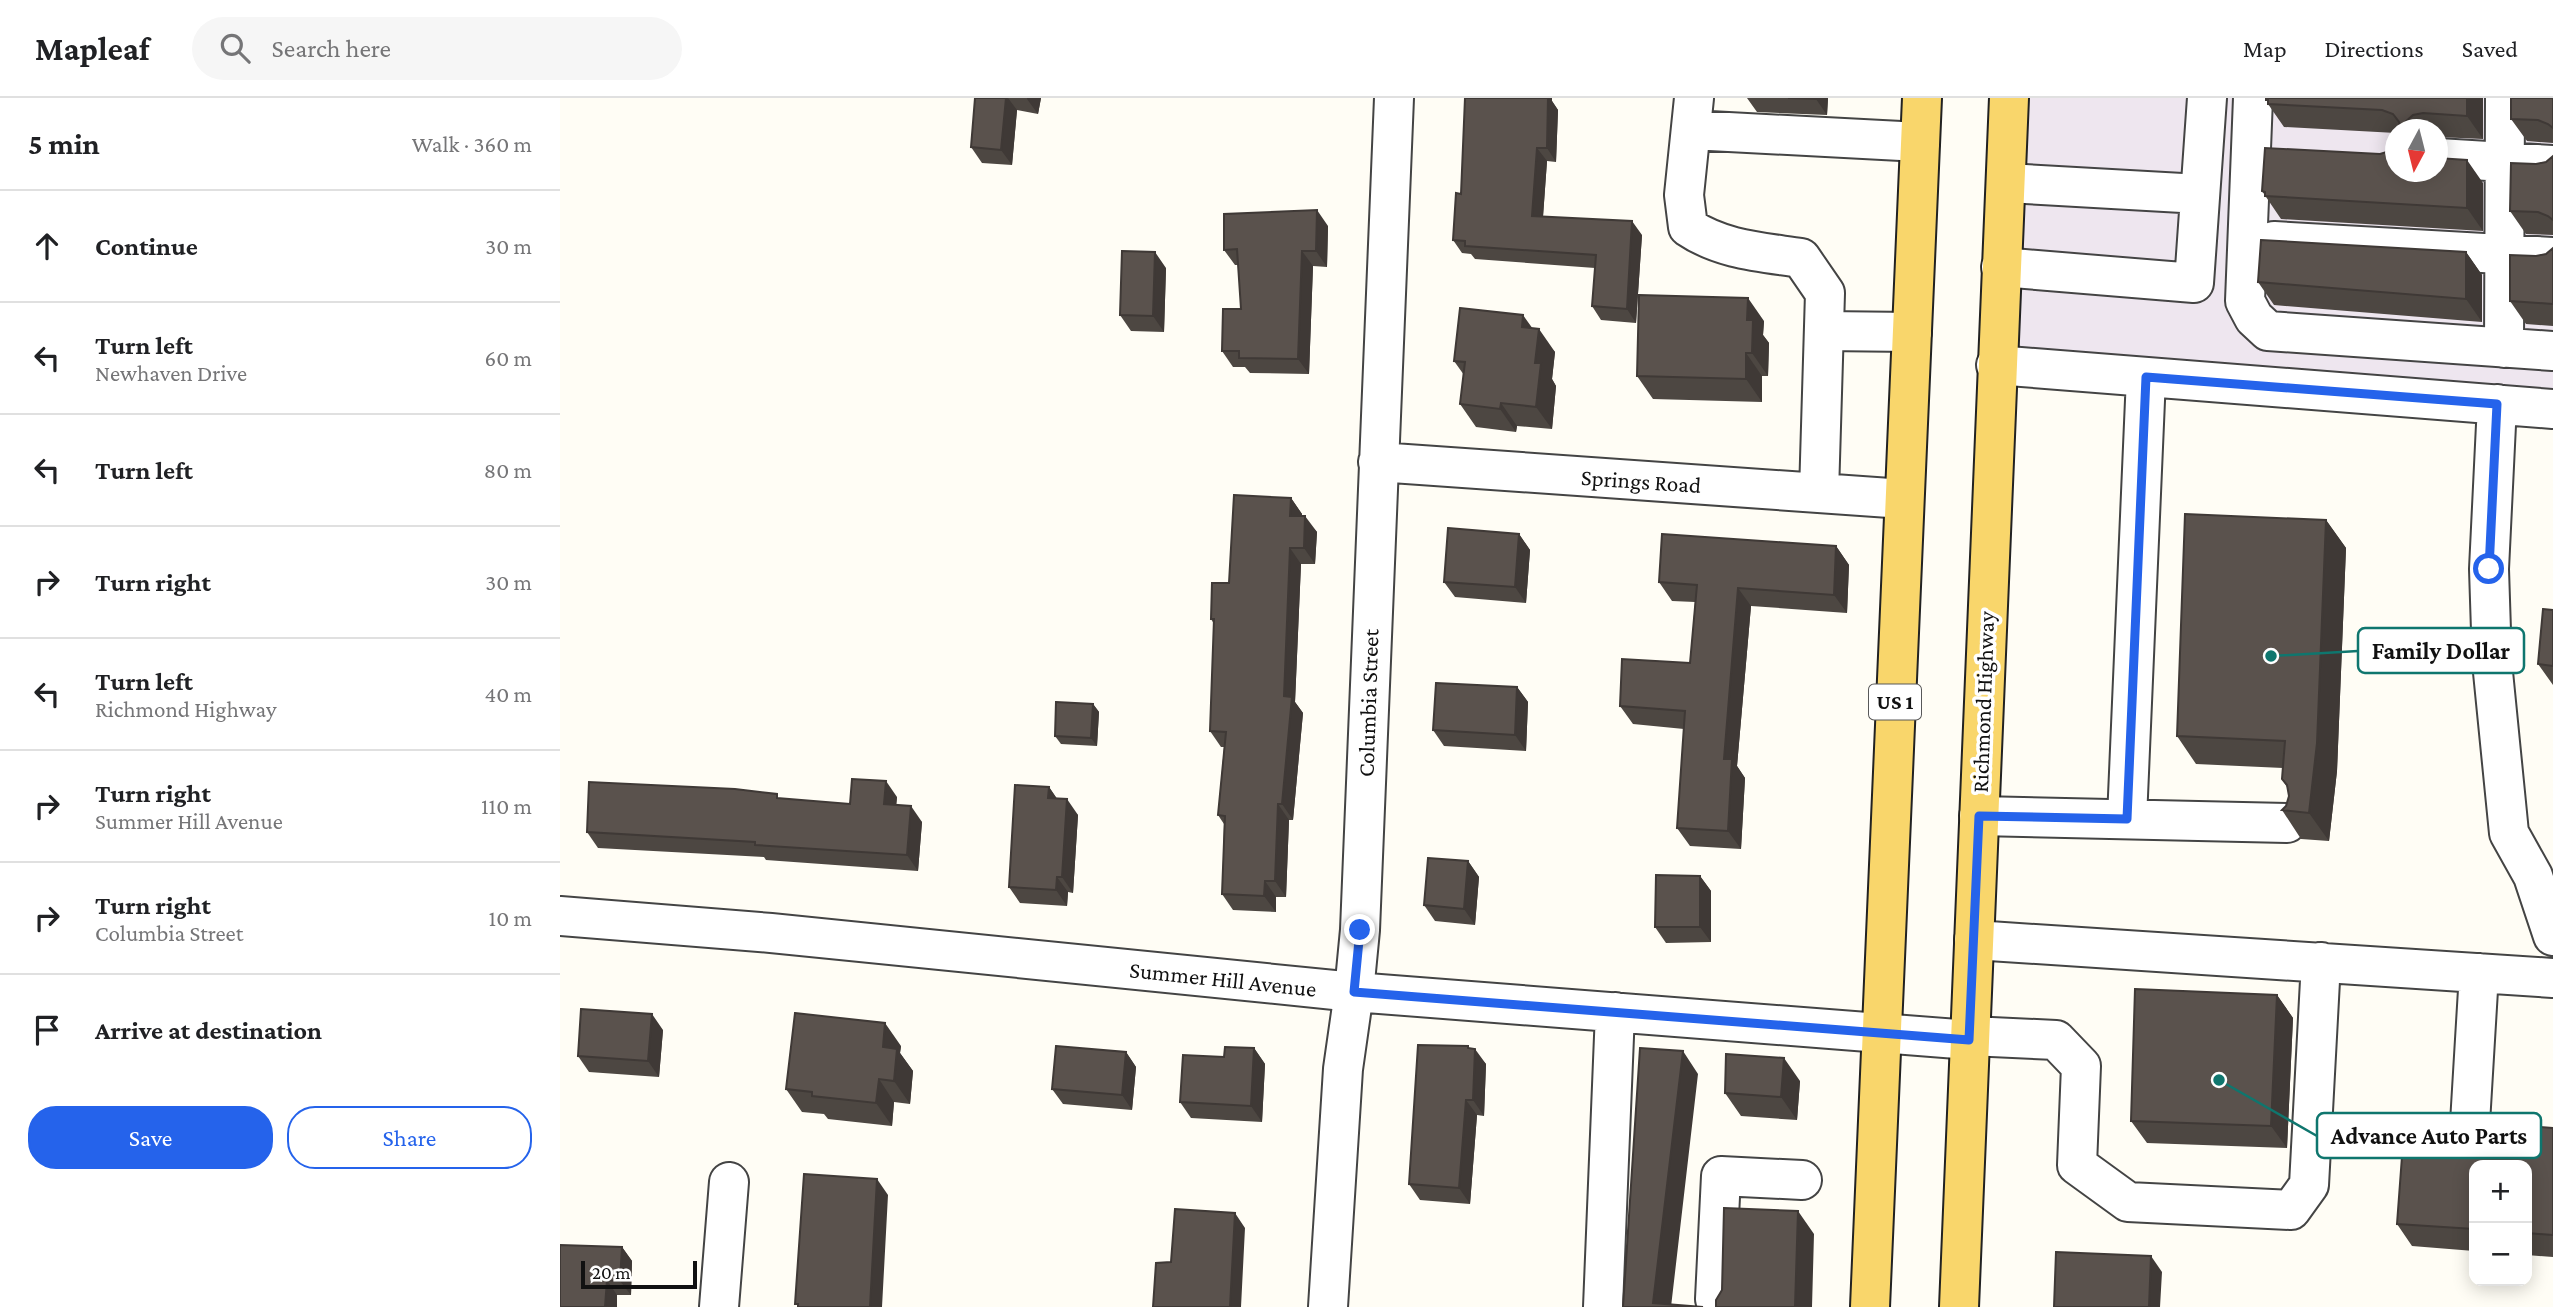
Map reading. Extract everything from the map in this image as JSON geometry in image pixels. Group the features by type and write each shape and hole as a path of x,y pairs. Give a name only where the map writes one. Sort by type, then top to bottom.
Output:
{"main road":[{"name":"US 1","path":"1870,1307 1922,98"},
{"name":"Richmond Highway","path":"1959,1307 2009,98"}],"street":[{"name":"Columbia Street","path":"1328,1307 1343,1069 1360,930 1394,98"},
{"path":"2001,267 2194,283 2207,98"},
{"path":"2253,98 2245,301 2254,317 2268,331 2553,351"},
{"path":"2504,348 2505,98"},
{"path":"1819,493 1825,293 1801,258 1738,249 1705,239 1688,228 1684,195 1692,114 1920,142"},
{"path":"2251,147 2290,149"},
{"path":"2448,158 2553,165"},
{"path":"2007,183 2200,194"},
{"path":"2247,239 2553,257"},
{"path":"1824,331 1912,332"},
{"path":"1996,365 2553,409"},
{"path":"2127,819 2146,377"},
{"path":"2497,404 2489,582 2493,662 2510,833 2533,876 2553,936"},
{"name":"Springs Road","path":"1378,462 1904,499"},
{"path":"1979,816 2287,823"},
{"name":"Summer Hill Avenue","path":"560,916 771,933 1354,992 1881,1033 2056,1040 2081,1066 2077,1165 2128,1202 2291,1210 2309,1185 2321,962"},
{"path":"1974,940 2553,978"},
{"path":"2470,1123 2479,973"},
{"path":"1603,1307 1615,1012"},
{"path":"1717,1307 1715,1299 1721,1176 1802,1181"},
{"path":"719,1307 729,1182"}],"shaded area":[{"path":"2008,98 2553,98 2553,409 1996,365"}],"building":[{"path":"975,98 1006,98 1001,150 971,147"},
{"path":"1465,98 1548,98 1547,148 1537,148 1532,216 1632,221 1627,309 1592,306 1596,255 1465,246 1465,241 1453,240 1456,193 1461,194"},
{"path":"2467,98 2467,116 2423,113 2408,119 2397,119 2393,114 2382,110 2268,104 2266,100"},
{"path":"2511,98 2553,98 2553,128 2538,120 2511,119"},
{"path":"2265,148 2385,152 2385,182 2448,182 2448,159 2467,160 2467,208 2265,196 2262,191"},
{"path":"2553,156 2553,220 2538,212 2510,211 2511,163 2536,164 2546,162"},
{"path":"1317,210 1316,251 1302,251 1298,359 1239,358 1239,351 1222,351 1223,309 1241,309 1237,249 1224,250 1224,214"},
{"path":"2261,240 2466,252 2466,299 2258,282"},
{"path":"2553,248 2553,304 2510,301 2510,255 2536,256 2546,254"},
{"path":"1122,251 1155,252 1153,316 1120,315"},
{"path":"1639,295 1748,298 1747,320 1753,320 1752,353 1746,353 1746,379 1637,376"},
{"path":"1460,308 1523,315 1522,327 1539,329 1535,363 1541,363 1536,407 1501,403 1500,409 1460,404 1465,362 1454,361"},
{"path":"1234,495 1291,498 1290,516 1305,516 1304,548 1290,548 1284,696 1292,697 1282,804 1278,804 1275,881 1265,881 1264,896 1222,894 1225,816 1218,815 1226,732 1210,731 1214,619 1211,619 1212,583 1229,583"},
{"path":"2185,514 2326,520 2317,743 2309,813 2282,810 2289,796 2287,785 2282,779 2285,741 2177,736"},
{"path":"1448,528 1519,534 1515,587 1444,582"},
{"path":"1662,534 1836,546 1834,595 1738,588 1724,759 1732,759 1728,831 1677,828 1685,711 1620,706 1622,659 1690,663 1697,585 1659,582"},
{"path":"2543,609 2553,610 2553,666 2538,664"},
{"path":"1436,683 1517,687 1515,735 1433,730"},
{"path":"1056,702 1093,704 1091,738 1055,736"},
{"path":"852,779 886,781 884,804 911,806 907,855 587,832 589,782 735,789 777,794 777,798 850,804"},
{"path":"1015,785 1049,787 1048,798 1067,799 1062,877 1057,877 1056,890 1009,887"},
{"path":"1428,858 1468,861 1464,909 1424,905"},
{"path":"1656,875 1700,876 1700,927 1655,927"},
{"path":"2135,989 2277,995 2271,1126 2131,1121"},
{"path":"581,1009 652,1014 648,1061 578,1056"},
{"path":"795,1013 885,1023 883,1047 897,1049 894,1081 879,1079 876,1103 812,1096 812,1092 786,1089"},
{"path":"1418,1045 1468,1046 1475,1049 1473,1100 1466,1100 1459,1188 1409,1184"},
{"path":"1056,1046 1126,1052 1122,1095 1052,1089"},
{"path":"1225,1047 1254,1048 1251,1106 1180,1102 1183,1055 1224,1057"},
{"path":"1640,1048 1683,1051 1653,1303 1703,1307 1623,1307"},
{"path":"1726,1054 1784,1058 1781,1097 1725,1093"},
{"path":"2405,1116 2452,1122 2553,1128 2553,1235 2532,1233 2532,1160 2469,1160 2469,1229 2397,1224"},
{"path":"804,1174 877,1179 870,1307 798,1307 798,1304 795,1304"},
{"path":"1724,1208 1798,1211 1795,1307 1716,1307 1716,1300 1722,1290"},
{"path":"1175,1209 1235,1213 1230,1307 1153,1307 1156,1263 1171,1262"},
{"path":"560,1245 622,1247 620,1281 607,1280 605,1307 560,1307"},
{"path":"2056,1252 2151,1256 2149,1307 2054,1307"}],"place":[{"name":"Family Dollar","path":"2271,656"},
{"name":"Advance Auto Parts","path":"2219,1080"}],"route":[{"path":"1360,930 1354,992 1969,1040 1979,816 2127,819 2146,377 2497,404 2489,569"}]}
